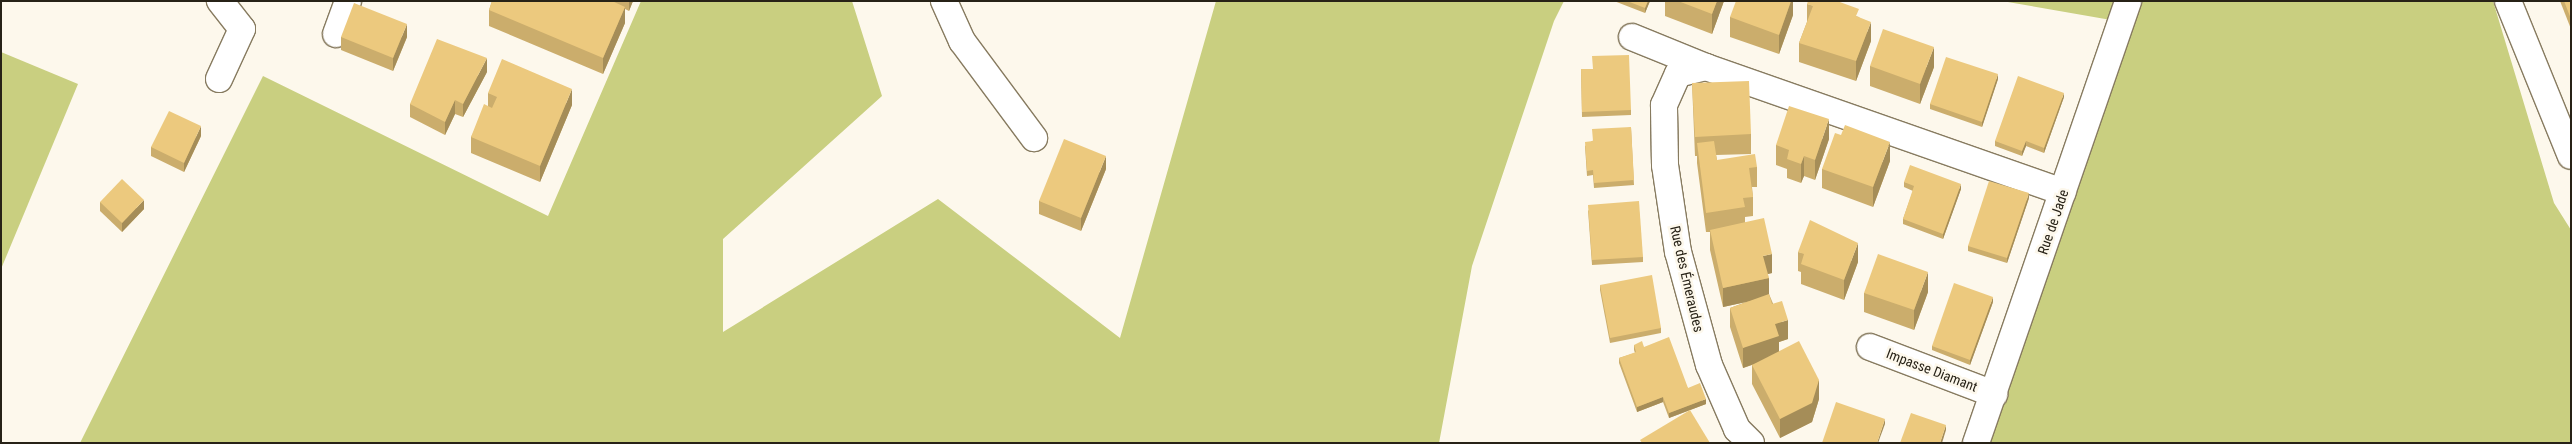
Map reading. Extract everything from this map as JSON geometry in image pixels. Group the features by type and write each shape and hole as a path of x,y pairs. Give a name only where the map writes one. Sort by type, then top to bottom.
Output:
{"street":[{"path":"219,79 242,29 220,1"},
{"path":"336,34 348,1"},
{"path":"944,1 962,41 1034,138"},
{"name":"Rue de Jade","path":"1976,443 2128,1"},
{"path":"2508,1 2571,156"},
{"path":"1632,38 2063,192"},
{"name":"Rue des Émeraudes","path":"1706,66 1678,74 1664,105 1665,165 1678,252 1709,365 1737,429 1751,443"},
{"name":"Impasse Diamant","path":"1870,347 1994,394"}],"green space":[{"path":"641,1 852,1 882,96 723,239 723,332 938,199 1120,338 1216,1 1564,1 1554,21 1472,266 1439,443 80,443 263,76 548,216"},
{"path":"2002,1 2493,1 2554,203 2571,230 2571,443 1987,443 2134,24"},
{"path":"1,52 78,84 1,269"}],"building":[{"path":"492,1 612,1 625,7 603,58 489,10"},
{"path":"1627,1 1648,1 1645,8"},
{"path":"1678,1 1717,1 1712,14"},
{"path":"1736,1 1791,1 1779,35 1730,17"},
{"path":"1808,1 1837,1 1859,9 1856,16 1871,22 1856,61 1799,43 1813,6 1807,4"},
{"path":"2564,1 2571,1 2571,19"},
{"path":"354,3 407,24 393,58 341,37"},
{"path":"1883,29 1934,47 1920,84 1870,66"},
{"path":"437,39 487,58 463,104 455,100 445,122 410,104"},
{"path":"1629,55 1631,110 1582,112 1581,69 1593,69 1592,56"},
{"path":"1946,57 1998,74 1982,122 1930,104"},
{"path":"502,59 572,89 540,166 471,137 484,104 492,108 497,97 488,93"},
{"path":"2018,76 2064,93 2044,148 2026,141 2022,151 1995,141"},
{"path":"1749,81 1751,134 1695,137 1692,83"},
{"path":"1789,106 1829,119 1815,160 1804,156 1801,164 1787,159 1789,150 1776,145"},
{"path":"169,111 201,126 184,163 151,147"},
{"path":"1845,125 1890,142 1873,187 1822,169 1835,133 1841,135"},
{"path":"1631,127 1634,180 1594,183 1593,170 1587,171 1585,142 1593,141 1592,129"},
{"path":"1064,139 1106,156 1081,218 1039,201"},
{"path":"1714,141 1717,160 1755,154 1757,167 1749,168 1753,197 1743,198 1745,207 1706,213 1697,143"},
{"path":"1910,165 1961,184 1943,234 1903,219 1914,186 1904,182"},
{"path":"122,179 144,200 122,223 100,202"},
{"path":"1989,181 2029,193 2007,258 1968,246"},
{"path":"1639,201 1643,257 1592,260 1588,205"},
{"path":"1764,218 1772,254 1763,256 1769,278 1723,288 1710,230"},
{"path":"1810,220 1858,243 1844,280 1801,264 1804,254 1798,252"},
{"path":"1878,254 1928,272 1914,310 1864,293"},
{"path":"1652,275 1661,328 1610,338 1600,285"},
{"path":"1954,283 1993,297 1970,360 1932,346"},
{"path":"1769,294 1772,304 1782,301 1788,320 1775,324 1779,336 1743,348 1730,308"},
{"path":"1669,337 1688,388 1700,383 1706,399 1669,413 1663,397 1637,407 1619,358 1636,352 1634,345 1642,341 1644,347"},
{"path":"1799,341 1819,380 1812,403 1780,419 1752,365"},
{"path":"1836,402 1885,419 1877,443 1822,443"},
{"path":"1690,410 1710,443 1642,443 1640,440"},
{"path":"1911,413 1946,425 1940,443 1900,443"}]}
